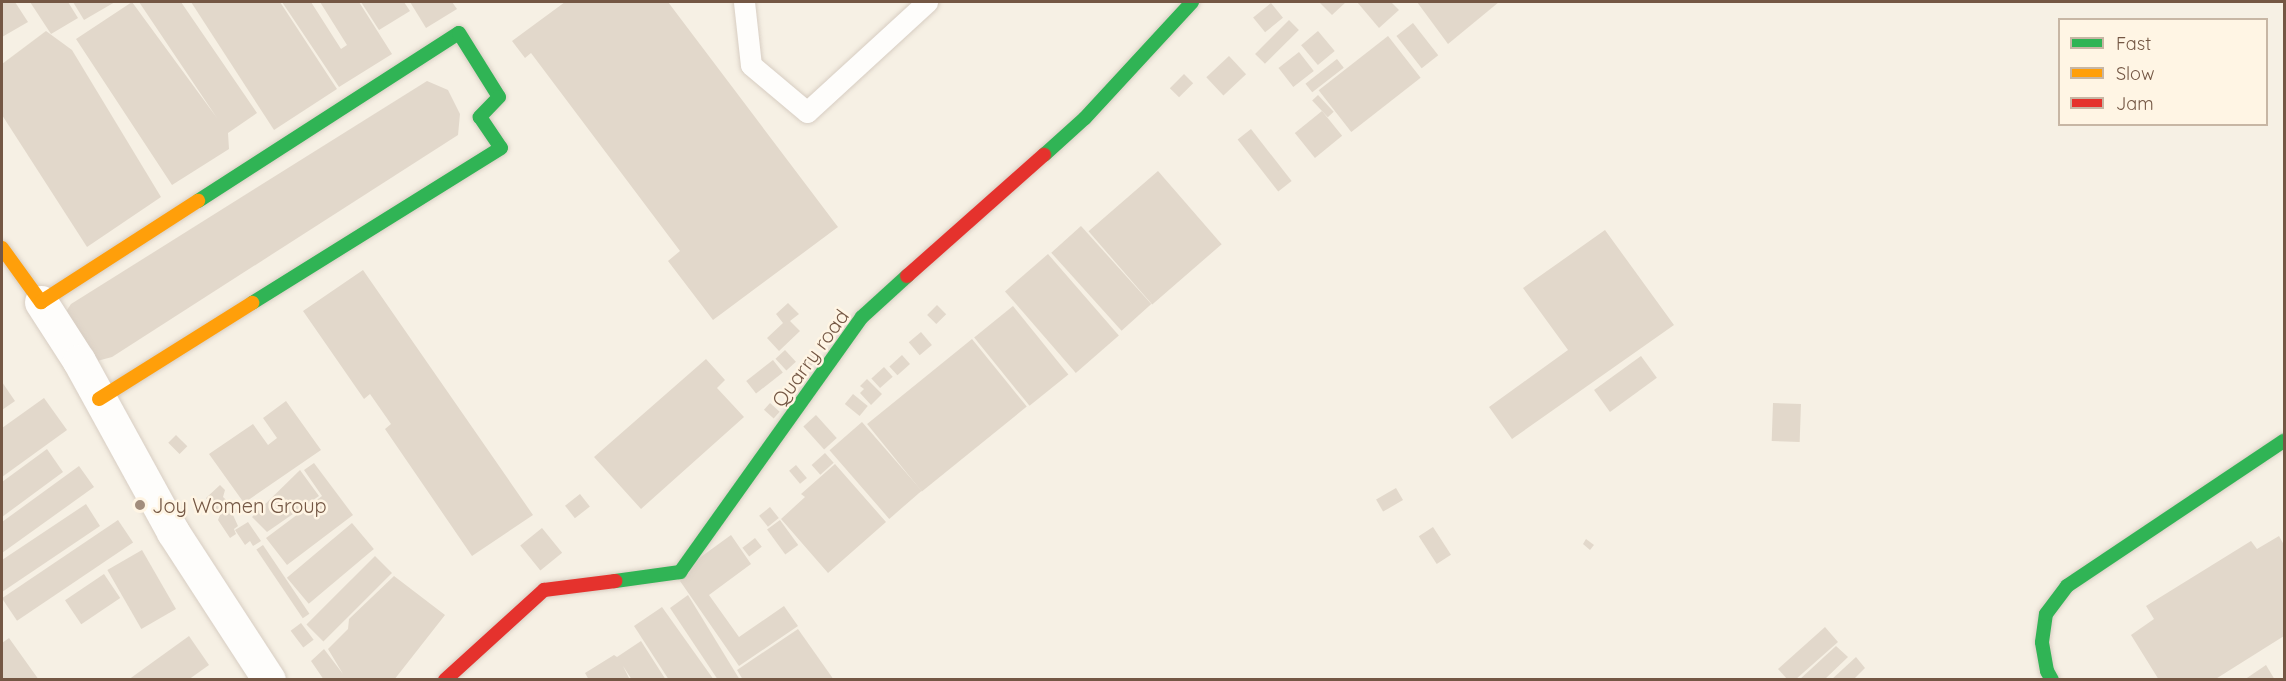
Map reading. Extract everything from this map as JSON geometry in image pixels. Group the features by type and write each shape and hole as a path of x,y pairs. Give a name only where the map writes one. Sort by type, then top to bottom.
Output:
{"street":[{"name":"Quarry road","path":"445,680 544,590 680,572 861,317 1085,118 1192,2"},
{"path":"41,302 459,33 499,97 480,117 501,148 99,399"},
{"path":"2,248 41,302 79,361 173,532 269,680"},
{"path":"2052,680 2047,672 2042,642 2046,614 2067,586 2284,441"}],"lane":[{"path":"744,2 751,65 807,112 927,2"}],"building":[{"path":"2,2 15,2 28,22 2,37"},
{"path":"30,2 68,2 78,18 51,34"},
{"path":"73,2 115,2 84,20"},
{"path":"132,2 217,118 139,2 181,2 257,113 228,133 229,149 172,185 76,39"},
{"path":"191,2 280,2 337,89 274,130"},
{"path":"282,2 311,2 341,49 347,45 320,2 359,2 392,54 339,87"},
{"path":"361,2 404,2 410,11 379,30"},
{"path":"410,2 452,2 457,9 426,28"},
{"path":"565,2 668,2 838,227 713,320 668,261 680,251 531,53 525,58 512,41"},
{"path":"1319,2 1346,2 1332,15"},
{"path":"1357,2 1391,2 1399,10 1379,28"},
{"path":"1417,2 1499,2 1448,44"},
{"path":"1271,3 1283,18 1265,32 1253,17"},
{"path":"1289,20 1299,30 1265,64 1255,54"},
{"path":"1413,23 1438,55 1422,68 1396,36"},
{"path":"46,31 72,50 161,197 87,247 2,115 2,64"},
{"path":"1318,31 1335,51 1318,65 1301,45"},
{"path":"1388,36 1421,78 1351,132 1319,90"},
{"path":"1299,52 1314,71 1293,87 1279,68"},
{"path":"1229,56 1246,74 1223,95 1206,77"},
{"path":"1337,59 1344,68 1312,92 1305,84"},
{"path":"1184,74 1193,83 1179,97 1170,88"},
{"path":"427,81 448,90 460,114 458,135 112,357 82,365 57,325 71,304"},
{"path":"1318,95 1334,112 1328,117 1312,100"},
{"path":"1322,111 1342,136 1315,158 1295,133"},
{"path":"1251,129 1292,181 1278,191 1238,139"},
{"path":"1158,171 1222,244 1152,305 1089,231"},
{"path":"1081,226 1151,304 1122,331 1051,253"},
{"path":"1605,230 1674,325 1512,439 1489,407 1568,350 1523,288"},
{"path":"1048,254 1119,336 1076,373 1005,291"},
{"path":"363,270 533,515 472,556 385,429 391,424 370,394 364,399 303,311"},
{"path":"788,303 799,314 790,321 800,331 779,351 767,338 783,323 776,314"},
{"path":"937,305 946,314 936,324 927,315"},
{"path":"1013,306 1068,374 1030,406 974,337"},
{"path":"921,332 932,345 920,355 909,342"},
{"path":"972,339 1027,407 922,492 867,424"},
{"path":"785,350 796,362 786,371 775,359"},
{"path":"812,353 818,360 809,368 803,361"},
{"path":"902,355 910,364 897,375 889,366"},
{"path":"1641,356 1657,378 1610,412 1594,390"},
{"path":"706,359 725,380 717,388 744,417 641,509 594,457"},
{"path":"773,360 783,373 756,394 746,381"},
{"path":"884,367 893,377 880,388 871,378"},
{"path":"867,379 882,394 871,405 860,393 864,389 860,386"},
{"path":"2,382 15,401 2,410"},
{"path":"853,394 868,406 860,416 845,404"},
{"path":"44,398 67,430 2,477 2,428"},
{"path":"286,401 321,450 244,503 209,454 253,424 268,445 277,438 263,418"},
{"path":"770,403 780,412 774,418 764,410"},
{"path":"1773,403 1801,404 1800,442 1772,441"},
{"path":"816,415 837,438 824,449 803,426"},
{"path":"862,422 922,491 889,519 830,450"},
{"path":"176,435 187,446 180,454 168,443"},
{"path":"47,449 63,472 2,517 2,482"},
{"path":"825,453 834,463 820,475 812,465"},
{"path":"314,463 353,515 287,565 266,538 322,496 304,470"},
{"path":"835,464 886,522 828,573 781,519 805,497 801,494"},
{"path":"796,465 807,478 800,484 789,471"},
{"path":"79,466 94,487 2,553 2,522"},
{"path":"300,470 319,496 267,532 252,517"},
{"path":"220,485 225,490 223,497 238,511 233,515 238,526 234,529 236,534 230,538 218,520 220,515 206,498"},
{"path":"1396,488 1403,500 1383,512 1376,500"},
{"path":"580,494 590,507 575,518 565,506"},
{"path":"86,504 100,526 2,592 2,560"},
{"path":"770,507 779,518 768,527 759,516"},
{"path":"118,520 133,542 17,621 2,598"},
{"path":"780,520 798,545 785,554 767,529"},
{"path":"248,522 261,541 253,546 250,541 245,545 235,530"},
{"path":"352,523 374,549 309,604 287,578"},
{"path":"1433,527 1451,555 1437,564 1419,536"},
{"path":"542,528 562,553 540,570 520,546"},
{"path":"731,535 751,564 709,595 739,637 784,606 798,626 739,666 680,581 698,559"},
{"path":"2279,536 2284,545 2284,636 2214,680 2159,680 2131,635 2154,619 2146,606 2251,541 2257,549"},
{"path":"755,538 762,547 749,557 742,548"},
{"path":"1586,539 1594,545 1590,550 1583,544"},
{"path":"263,545 309,614 303,618 256,549"},
{"path":"142,550 176,609 141,629 107,570"},
{"path":"375,556 392,573 323,642 306,625"},
{"path":"104,574 120,598 81,624 65,600"},
{"path":"394,576 445,615 394,680 324,680 311,661 324,649 343,674 328,649 348,629 349,619"},
{"path":"688,595 740,680 718,680 670,608"},
{"path":"662,607 714,680 669,680 634,626"},
{"path":"301,623 314,640 303,648 291,631"},
{"path":"1825,627 1838,642 1795,680 1788,680 1778,669"},
{"path":"798,629 834,680 743,680 737,670"},
{"path":"189,636 209,665 188,680 128,680"},
{"path":"9,638 39,680 2,680 2,643"},
{"path":"641,641 666,680 632,680 623,666 630,680 589,680 585,673 614,655 617,657"},
{"path":"1836,646 1848,657 1824,680 1799,680"},
{"path":"1856,657 1865,668 1853,680 1831,680"},
{"path":"2266,665 2275,680 2244,680"}],"traffic: fast":[{"path":"1044,155 1085,118 1192,2"},
{"path":"198,201 459,33 499,97 480,117 501,148 252,303"},
{"path":"615,581 680,572 862,317 907,276"},
{"path":"2052,680 2047,671 2042,642 2046,614 2067,586 2284,441"}],"traffic: slow":[{"path":"2,248 41,302 198,201"},
{"path":"99,399 252,303"}],"traffic: jam":[{"path":"907,276 1044,155"},
{"path":"445,680 544,590 615,581"}],"place":[{"name":"Joy Women Group","path":"140,505"}]}
